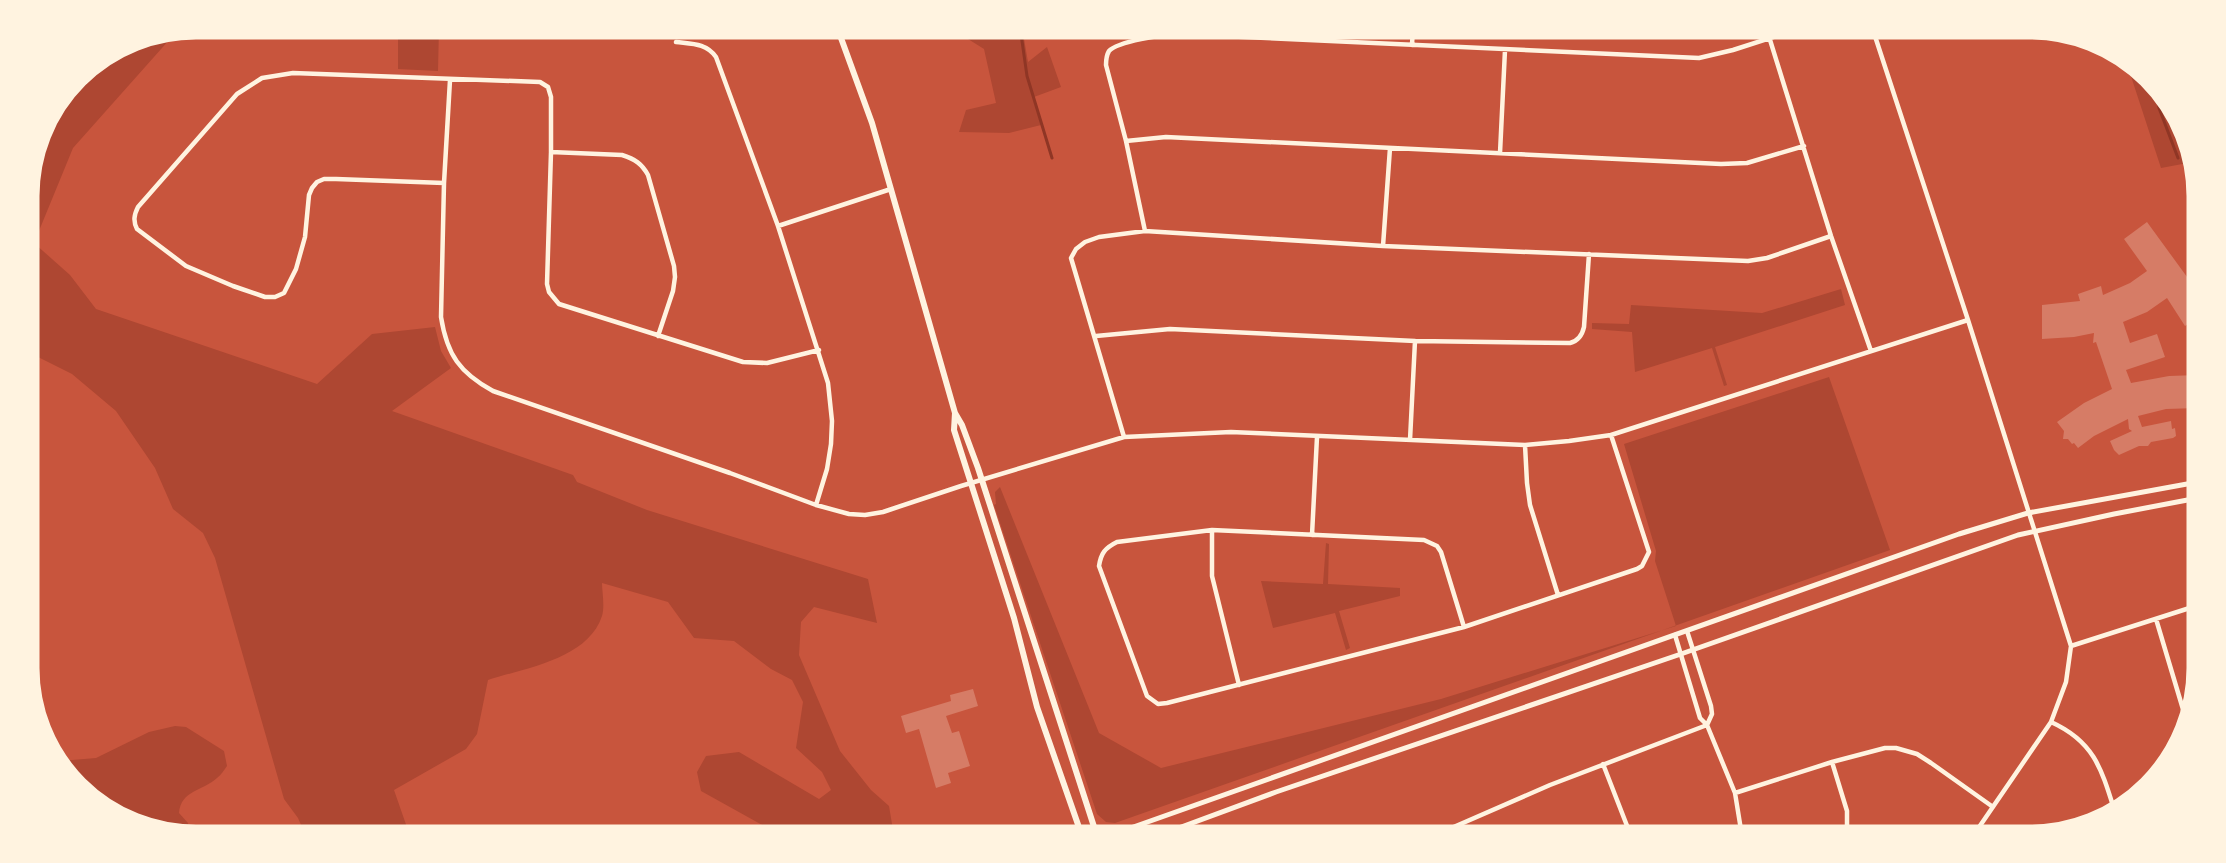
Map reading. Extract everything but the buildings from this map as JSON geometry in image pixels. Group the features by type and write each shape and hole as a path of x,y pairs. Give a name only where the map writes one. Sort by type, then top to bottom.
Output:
{"main road":[{"path":"841,38 872,123 955,413 962,425 981,480 1094,826"},
{"path":"955,413 954,430 1014,618 1037,707 1078,826"}],"street":[{"path":"1145,231 1126,141 1106,65 1107,55 1111,49 1153,37"},
{"path":"1250,37 1699,58 1770,38 1832,237 1871,351"},
{"path":"1412,37 1412,45"},
{"path":"1875,37 2071,646 2066,682 2051,723 1981,825"},
{"path":"676,42 703,45 709,48 716,57 778,225 819,350 828,382 832,421 827,468 816,505"},
{"path":"1500,153 1505,50"},
{"path":"444,183 336,179 324,179 317,182 309,195 305,237 296,269 284,293 275,297 265,297 244,290 186,266 137,229 134,223 134,215 138,207 205,128 237,94 262,78 293,73 532,81 548,87 551,97 547,284 549,291 559,304 743,362 777,362 819,350"},
{"path":"450,80 444,183 441,317 444,336 450,351 466,373 493,391 816,505 849,514 865,515 883,512 971,482 1124,437 1231,432 1525,445 1611,435 1968,320"},
{"path":"1126,141 1166,137 1720,164 1747,163 1803,146"},
{"path":"1383,246 1390,148"},
{"path":"551,152 622,155 633,158 642,165 648,175 674,266 673,291 658,336"},
{"path":"778,225 891,189"},
{"path":"1124,437 1096,336 1071,258 1076,249 1085,242 1099,237 1145,231 1383,246 1748,261 1767,258 1832,237"},
{"path":"1096,336 1170,329 1415,341 1570,343 1583,334 1589,254"},
{"path":"1410,440 1415,341"},
{"path":"1464,627 1441,552 1431,542 1212,530 1117,542 1106,548 1100,555 1099,566 1147,696 1152,702 1158,704 1239,685 1464,627 1642,566 1649,552 1611,435"},
{"path":"1312,535 1317,437"},
{"path":"1525,445 1530,505 1558,594"},
{"path":"1138,825 1959,534 2028,513 2188,484"},
{"path":"1186,825 1276,792 1681,654 1967,552 2034,531 2188,500"},
{"path":"1212,530 1212,576 1239,685"},
{"path":"2071,646 2188,609"},
{"path":"2156,619 2183,710"},
{"path":"1458,825 1550,785 1707,725 1712,714 1687,631"},
{"path":"1675,635 1700,718 1707,725 1735,793 1740,825"},
{"path":"2051,723 2063,728 2078,739 2095,757 2112,803"},
{"path":"1735,793 1832,762 1885,748 1906,750 1931,763 1993,807"},
{"path":"1832,762 1847,811 1847,825"},
{"path":"1603,764 1627,825"}],"shaded area":[{"path":"398,38 439,38 438,71 398,69"},
{"path":"931,38 1024,38 1028,62 1047,47 1061,87 1034,97 1041,125 1009,133 959,132 966,110 996,103 984,49 968,39"},
{"path":"169,40 73,148 38,234 38,185 43,154 54,125 70,99 108,64 135,49"},
{"path":"2130,73 2149,91 2162,108 2177,135 2185,164 2161,168"},
{"path":"38,246 70,275 96,309 317,384 372,334 435,327 441,351 451,368 392,411 573,475 577,482 647,510 868,579 877,623 814,607 801,622 799,655 840,751 871,790 889,806 892,826 763,826 701,791 697,772 706,756 739,752 819,799 831,790 822,772 796,748 803,702 792,680 771,669 734,641 694,638 668,602 602,583 602,616 595,631 570,652 554,660 488,680 477,734 466,749 394,790 406,826 302,826 284,799 215,558 203,533 173,509 155,468 116,411 72,374 38,357"},
{"path":"1841,289 1845,305 1715,347 1727,385 1724,386 1712,348 1635,372 1632,332 1592,329 1592,323 1629,324 1631,305 1762,313"},
{"path":"1829,377 1890,550 1676,625 1655,561 1656,551 1624,444"},
{"path":"1000,487 1099,733 1161,768 1441,699 1661,631 1115,823 1106,822 1097,814 994,505 996,504 995,492"},
{"path":"1326,543 1329,544 1328,584 1400,588 1400,596 1339,611 1350,648 1346,650 1335,613 1273,628 1261,581 1323,584"},
{"path":"175,726 186,727 224,751 227,766 220,775 188,795 181,805 179,813 188,825 144,817 125,809 91,786 68,760 96,758 149,732"}],"waterway":[{"path":"1022,38 1027,76 1052,158"},
{"path":"2158,103 2178,158"}]}
